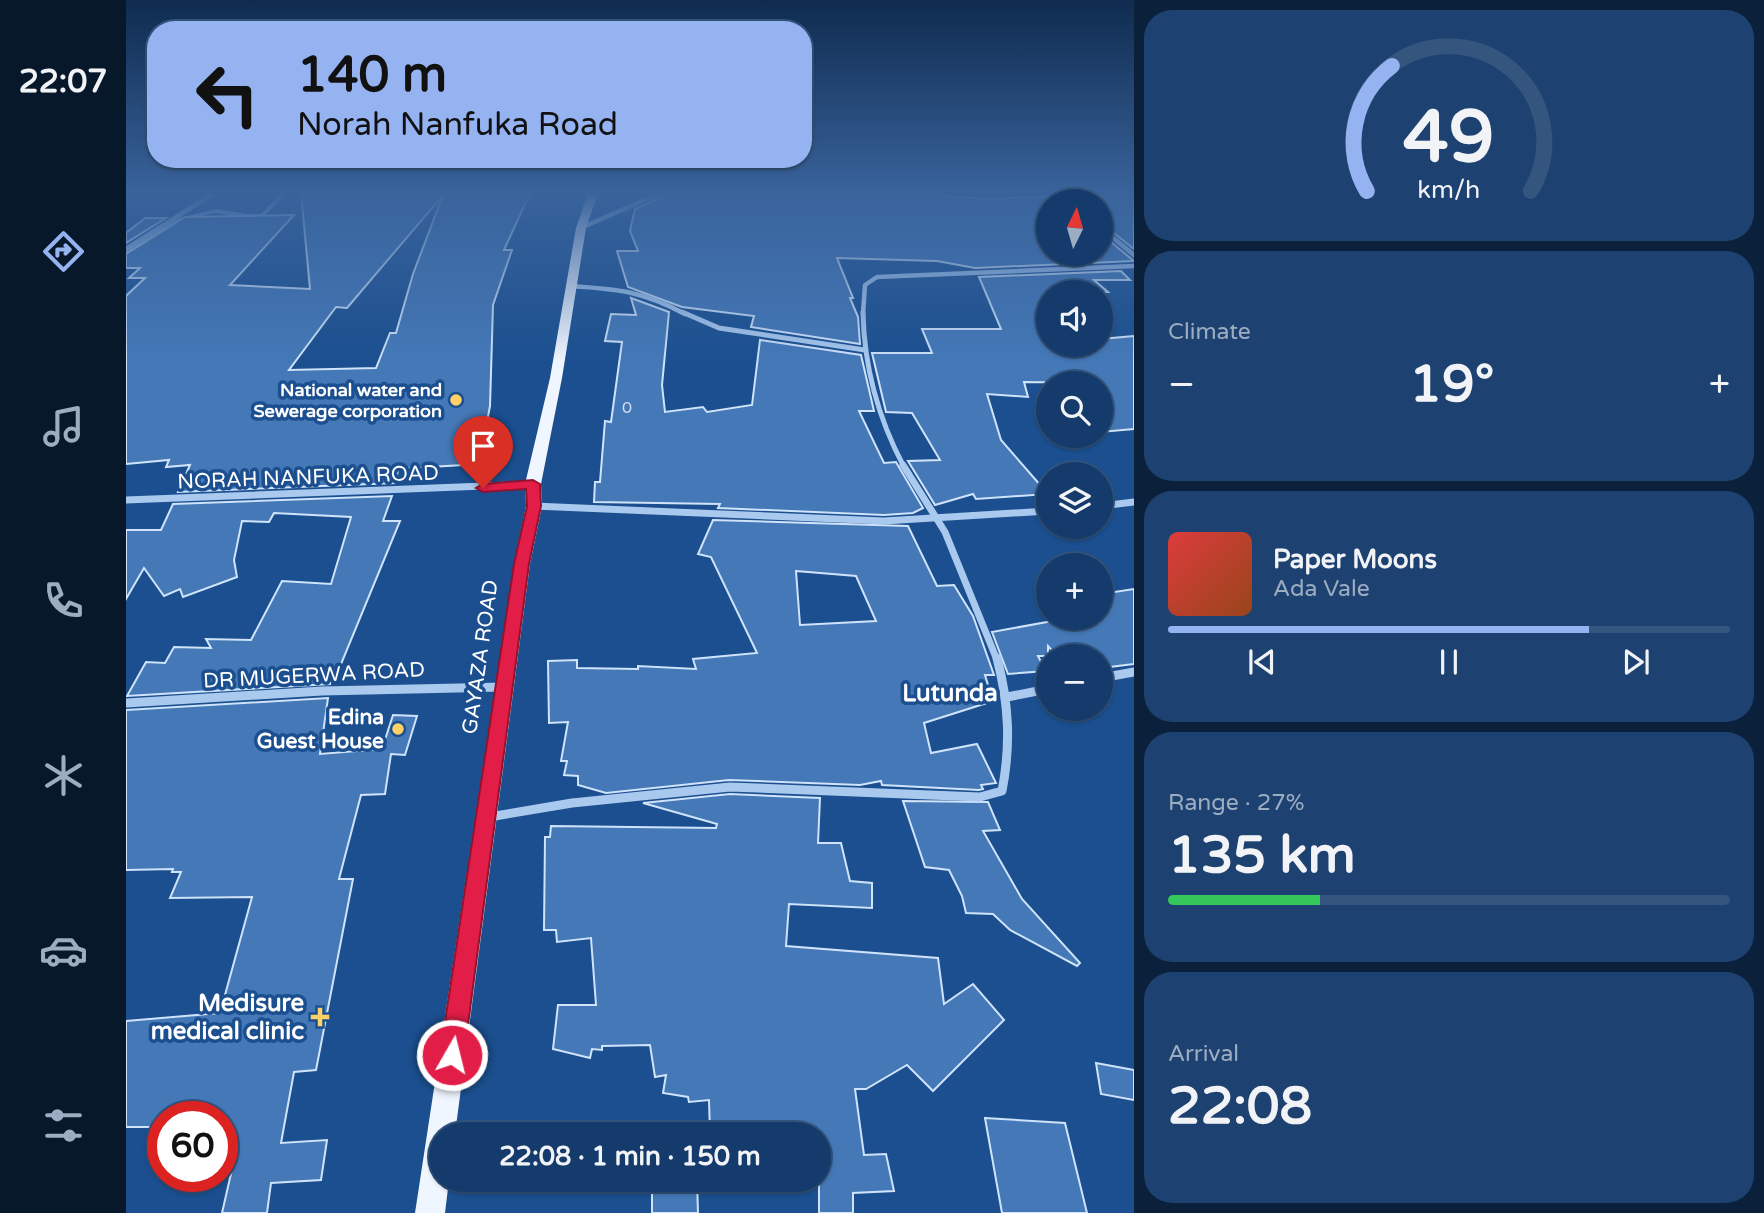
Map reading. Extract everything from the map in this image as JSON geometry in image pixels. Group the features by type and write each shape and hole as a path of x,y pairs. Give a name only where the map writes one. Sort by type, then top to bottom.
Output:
{"main road":[{"name":"GAYAZA ROAD","path":"443,1122 522,564 534,506 533,484 556,379 577,250"},
{"name":"GAYAZA ROAD","path":"430,1213 433,1192"}],"street":[{"path":"485,817 572,803 730,787 980,797 1002,791 1006,775 1007,697 997,650 937,517 916,490 888,435 874,399 865,350 865,285 877,277 1134,266"},
{"path":"570,286 628,290 657,299 694,319 719,328 865,350"},
{"name":"NORAH NANFUKA ROAD","path":"126,500 533,484"},
{"path":"1113,505 1134,502"},
{"path":"534,506 644,513 884,521 1036,512"},
{"path":"1113,675 1134,671"},
{"name":"DR MUGERWA ROAD","path":"126,703 322,691 504,687"},
{"path":"1007,697 1036,691"}],"building":[{"path":"133,250 262,250 230,285 310,289 306,250 397,250 347,308 336,307 289,370 376,368 390,333 396,333 422,250 512,250 493,305 490,406 479,464 398,469 396,483 178,492 190,465 166,467 169,460 126,464 126,296 145,278 129,278 140,268 126,268 126,254"},
{"path":"1036,250 1036,265 975,268 937,261 837,258 853,298 850,298 858,317 860,344 751,327 754,316 682,307 628,287 617,251"},
{"path":"1113,250 1120,250 1134,261 1113,262"},
{"path":"1121,271 1130,280 1036,280 1036,357 1113,357 1113,338 1134,336 1134,429 1113,431 1113,371 1036,371 1036,382 1024,382 1028,397 987,394 1001,440 1036,480 1036,495 976,499 973,494 935,505 908,461 940,460 912,413 886,412 872,353 932,353 922,329 1001,329 979,277"},
{"path":"631,298 669,312 662,385 665,412 703,407 707,412 752,405 760,340 861,355 874,411 859,411 884,463 896,462 923,508 913,513 884,515 718,508 720,504 594,502 595,482 600,482 605,421 611,422 622,342 605,341 611,314 636,315"},
{"path":"392,496 383,521 400,521 339,669 332,669 330,684 127,696 146,662 165,663 174,647 211,648 206,639 251,640 282,581 331,584 351,517 274,513 269,522 242,521 234,560 237,577 183,597 180,589 164,596 144,568 126,599 126,530 161,530 173,504"},
{"path":"713,520 908,526 937,586 954,585 973,616 994,675 985,675 993,701 924,723 931,753 977,744 996,783 981,785 983,789 979,790 882,785 881,781 860,785 729,780 606,793 578,785 578,776 564,775 567,761 561,761 568,722 549,723 548,661 577,660 577,668 638,669 638,666 696,669 693,659 757,653 711,557 698,554","holes":["796,571 856,576 876,621 800,625"]},
{"path":"1134,589 1134,664 1113,667 1113,644 1036,644 1036,672 1008,674 992,632 1036,624 1036,630 1113,630 1113,592"},
{"path":"328,698 320,754 382,749 393,715 417,716 405,755 391,754 385,794 361,795 339,879 353,879 316,1070 294,1072 281,1143 327,1140 321,1180 271,1183 267,1213 222,1213 227,1192 238,1192 238,1101 147,1101 147,1127 126,1127 126,1021 220,1013 252,897 170,898 181,872 172,872 173,869 126,870 126,710"},
{"path":"730,794 820,798 818,843 841,843 850,881 872,883 872,908 789,904 786,946 938,958 944,1004 973,984 1004,1020 933,1091 907,1065 866,1089 855,1089 864,1155 886,1154 894,1191 853,1193 853,1213 819,1213 819,1192 831,1192 831,1122 710,1122 709,1100 689,1102 688,1097 663,1093 666,1075 655,1077 650,1045 602,1046 602,1050 592,1049 590,1058 553,1049 558,1005 596,1005 591,938 557,942 556,930 544,930 545,837 550,837 551,826 716,828 717,824 643,803"},
{"path":"903,801 988,802 1000,830 983,831 1022,899 1080,963 1077,966 1010,930 993,914 966,913 962,896 949,870 925,867"},
{"path":"1096,1063 1134,1070 1134,1100 1101,1094"},
{"path":"985,1118 1065,1123 1087,1213 1002,1213"},
{"path":"652,1192 697,1192 698,1213 652,1213"}],"place":[{"name":"National water and Sewerage corporation","path":"456,400"},
{"name":"Edina Guest House","path":"398,729"},
{"name":"Medisure medical clinic","path":"320,1017"}],"district":[{"name":"Lutunda","path":"950,693"}],"route":[{"path":"452,1055 522,564 534,506 533,484 483,488"}]}
